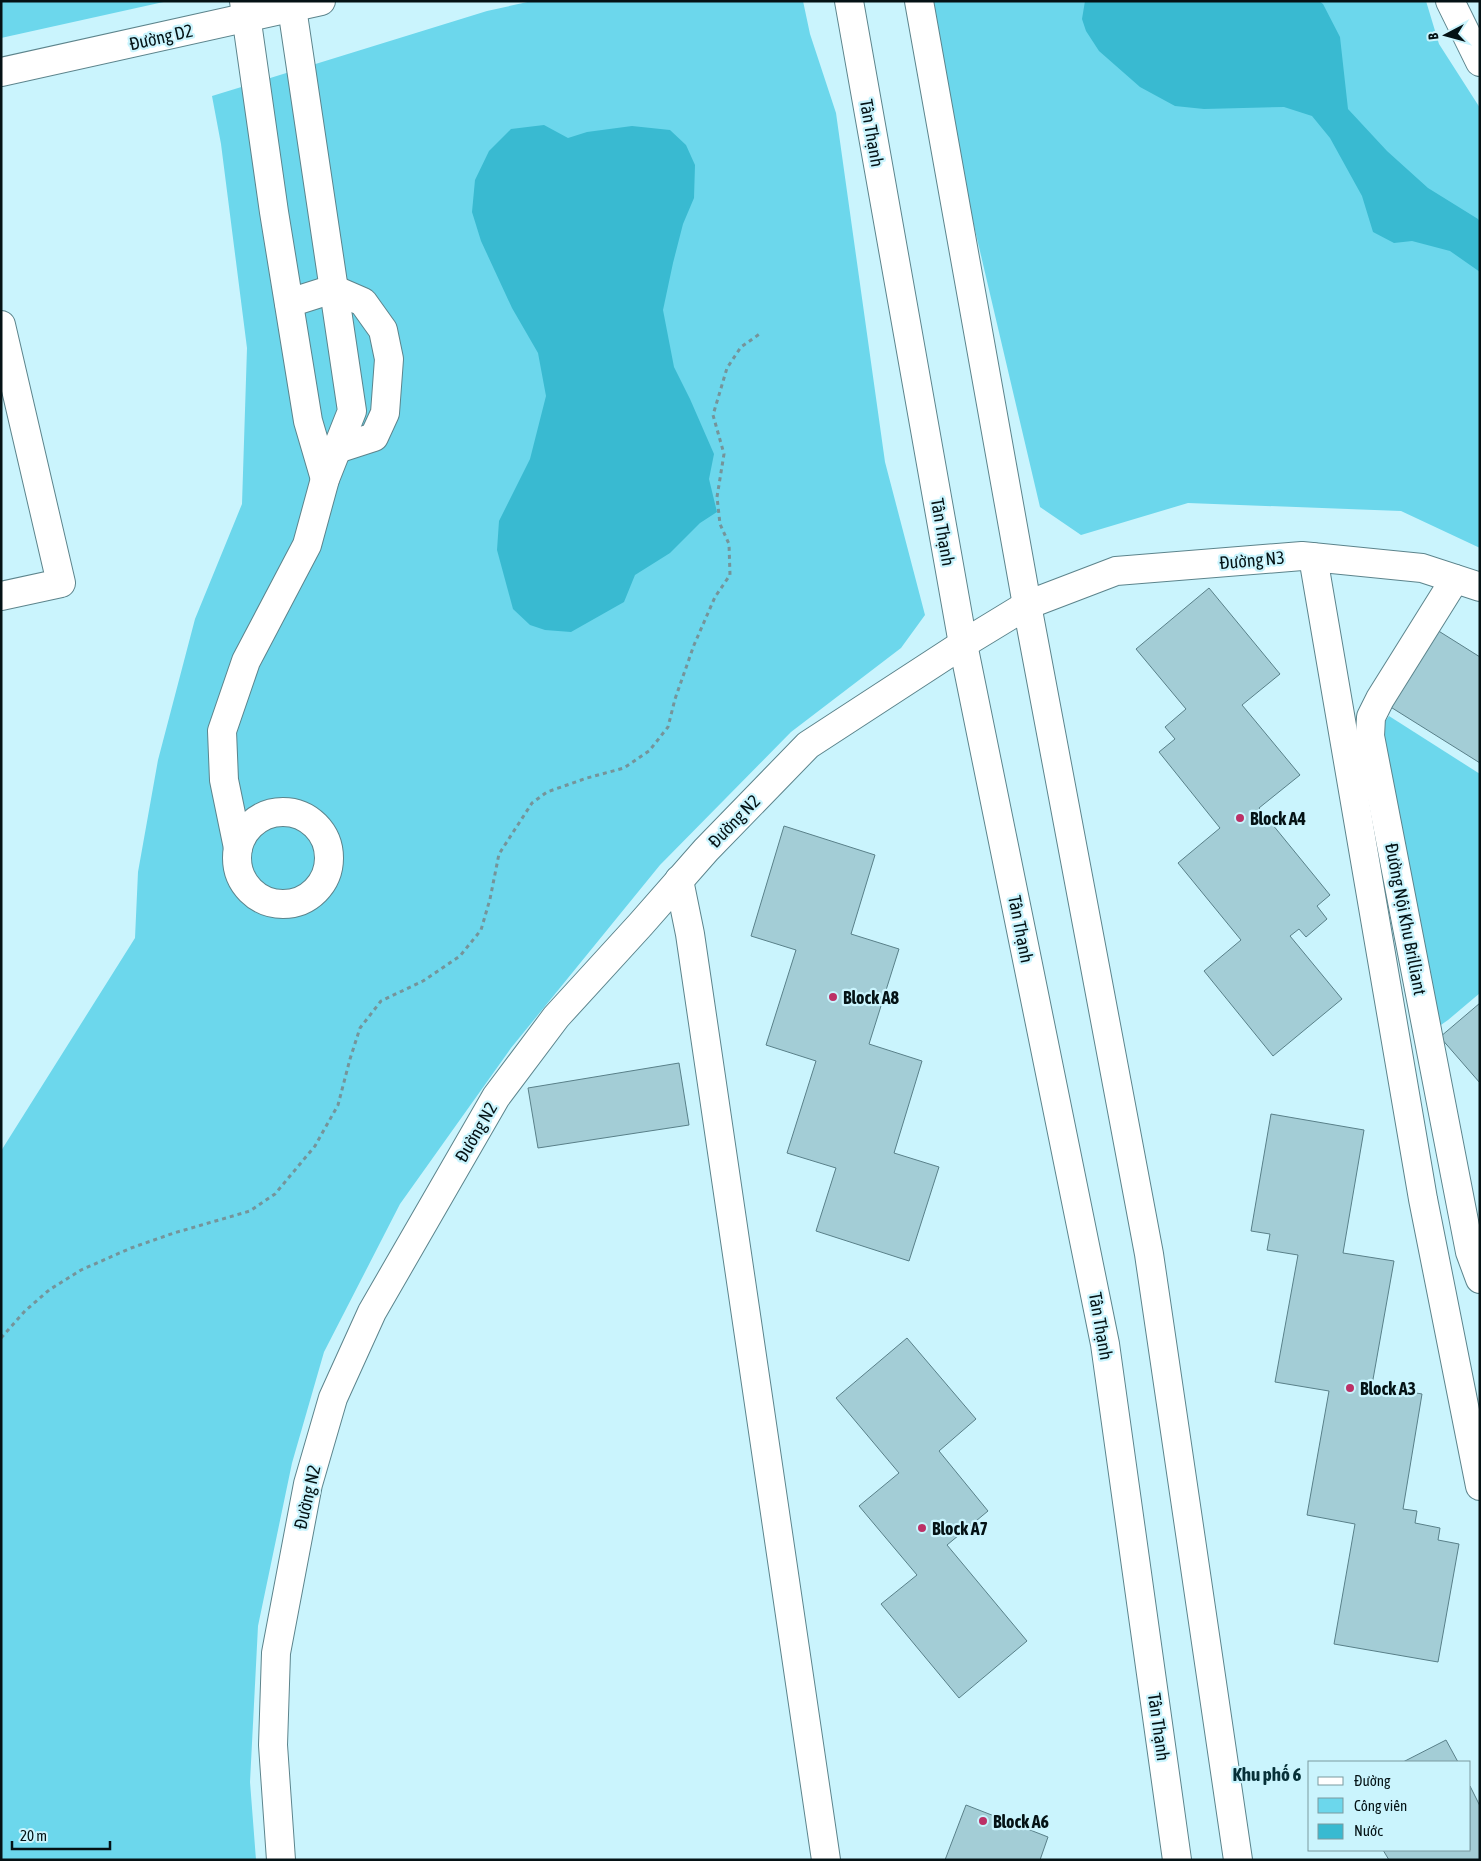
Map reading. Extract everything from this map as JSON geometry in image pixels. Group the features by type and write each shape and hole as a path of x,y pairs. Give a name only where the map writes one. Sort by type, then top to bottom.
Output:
{"street":[{"name":"Đường D2","path":"1,72 245,9 321,1"},
{"name":"Tân Thạnh","path":"848,1 963,644 1105,1344 1177,1860"},
{"path":"919,1 1027,606 1149,1254 1238,1860"},
{"path":"1450,1 1480,62"},
{"path":"238,848 224,780 222,731 246,661 307,544 325,479 352,411 291,5"},
{"path":"245,9 274,212 308,421 325,479"},
{"path":"289,302 333,289 363,302 383,330 389,359 385,412 374,437 337,449"},
{"path":"1,325 61,583 1,596"},
{"name":"Đường N3","path":"1027,606 1116,571 1302,556 1422,568 1468,583"},
{"path":"1313,557 1423,1200 1480,1486"},
{"name":"Đường Nội Khu Brilliant","path":"1468,583 1380,698 1371,717 1370,736 1470,1252 1480,1279"},
{"name":"Đường N2","path":"281,1860 273,1745 276,1653 308,1484 333,1398 372,1312 496,1097 556,1017 706,850 808,745 963,644 1027,606"},
{"path":"679,880 690,934 826,1860"}],"path":[{"path":"1,1338 24,1311 49,1290 81,1270 174,1232 250,1211 274,1194 315,1146 338,1105 360,1028 381,1000 423,981 460,956 481,930 490,900 499,854 532,803 547,792 624,768 648,751 668,727 694,645 716,597 730,575 729,544 720,524 717,497 724,454 713,415 727,368 740,347 761,334"}],"green space":[{"path":"1,1 168,1 1,38"},
{"path":"532,1 803,1 810,34 836,113 885,462 925,615 901,648 791,732 660,865 511,1048 400,1204 324,1352 292,1463 258,1626 250,1782 256,1860 1,1860 1,1151 135,938 138,872 158,760 195,619 242,504 247,348 221,144 212,96 487,11"},
{"path":"933,1 1426,1 1439,44 1480,108 1480,548 1401,511 1188,503 1081,535 1040,507 960,166"},
{"path":"1389,716 1480,774 1480,993 1438,1027 1382,734 1384,723"}],"water":[{"path":"1085,1 1319,1 1323,4 1340,37 1348,109 1387,151 1428,188 1478,219 1480,222 1480,272 1450,251 1412,241 1394,243 1373,232 1362,196 1330,138 1312,116 1284,107 1204,109 1175,106 1140,87 1099,51 1086,31 1082,19"},
{"path":"544,125 568,138 587,132 632,126 670,130 686,145 695,165 694,198 683,224 663,310 674,367 714,454 709,479 717,512 700,523 670,553 635,575 624,602 571,632 545,630 530,625 513,609 497,550 499,521 530,459 546,396 538,353 512,308 481,241 472,212 475,180 489,151 511,129"}],"building":[{"name":"Block A4","path":"1209,588 1280,674 1242,705 1300,775 1259,808 1330,895 1317,906 1327,919 1306,937 1299,929 1290,936 1342,999 1273,1056 1204,971 1241,940 1178,863 1220,828 1159,752 1175,739 1165,727 1186,709 1136,649"},
{"path":"1437,630 1480,657 1480,763 1389,706"},
{"name":"Block A8","path":"784,826 875,855 851,934 899,949 869,1044 922,1061 894,1153 939,1167 909,1261 816,1231 836,1168 787,1153 816,1061 766,1045 796,950 751,936"},
{"path":"1480,1003 1480,1083 1440,1037"},
{"path":"679,1063 689,1125 538,1148 528,1088"},
{"name":"Block A3","path":"1271,1114 1364,1130 1343,1253 1394,1261 1372,1385 1422,1394 1403,1509 1417,1511 1415,1523 1440,1528 1438,1540 1459,1544 1438,1662 1334,1644 1355,1524 1307,1515 1329,1391 1275,1382 1298,1255 1267,1250 1270,1234 1251,1231"},
{"name":"Block A7","path":"907,1338 976,1419 939,1451 988,1511 947,1545 1027,1641 959,1698 881,1604 917,1575 859,1506 899,1473 836,1398"},
{"path":"1446,1740 1457,1761 1405,1761"},
{"path":"1471,1788 1480,1806 1480,1860 1389,1860 1384,1851 1471,1851"},
{"name":"Block A6","path":"966,1805 1048,1837 1040,1860 945,1860"}],"place":[{"name":"Block A4","path":"1240,818"},
{"name":"Block A8","path":"833,997"},
{"name":"Block A3","path":"1350,1388"},
{"name":"Block A7","path":"922,1528"},
{"name":"Block A6","path":"983,1821"}],"district":[{"name":"Khu phố 6","path":"1267,1774"}]}
